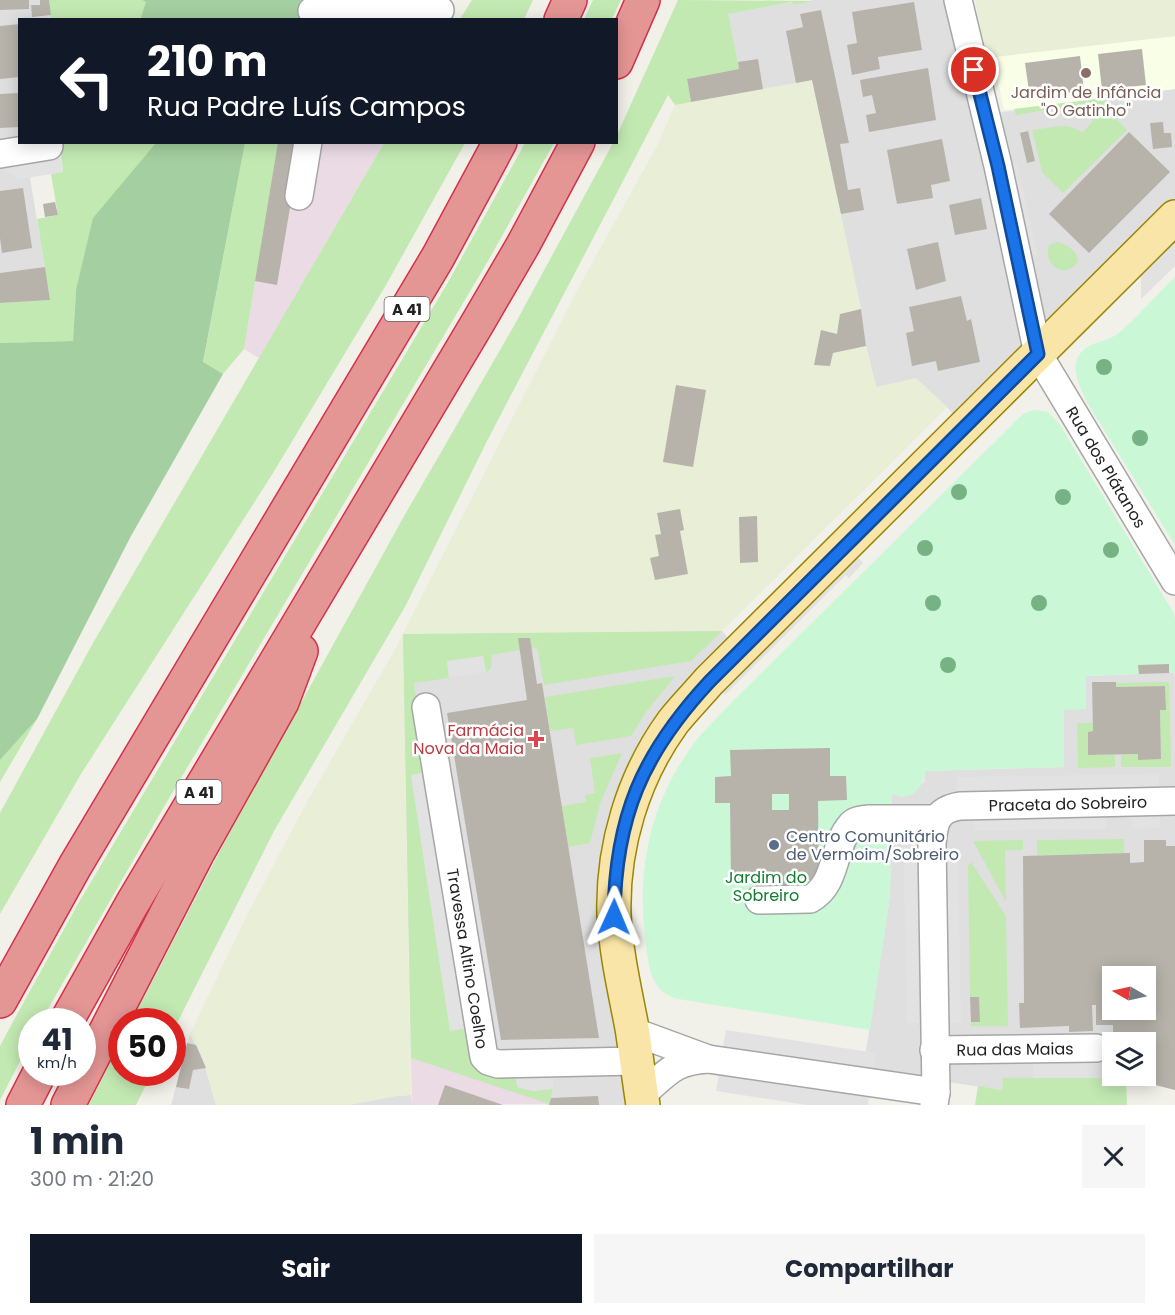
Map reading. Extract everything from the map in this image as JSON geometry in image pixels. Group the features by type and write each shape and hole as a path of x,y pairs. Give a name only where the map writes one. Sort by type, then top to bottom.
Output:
{"highway":[{"path":"562,18 570,0"},
{"path":"618,57 643,0"},
{"name":"A 41","path":"1,999 75,866 432,266 499,144"},
{"name":"A 41","path":"74,1008 132,904 518,255 577,144"},
{"path":"68,1105 197,854 282,702 335,564"},
{"path":"23,1105 33,1086"}],"main road":[{"path":"642,1100 619,962 614,917 616,873 621,839 632,801 658,747 673,723 710,681 1175,217"}],"street":[{"name":"Rua dos Plátanos","path":"958,0 998,166 1038,354 1175,581"},
{"path":"312,10 441,10"},
{"path":"299,196 308,144"},
{"path":"0,154 49,146"},
{"name":"Travessa Altino Coelho","path":"426,706 484,1057 498,1064 634,1046"},
{"name":"Praceta do Sobreiro","path":"759,900 810,899 818,895 832,871 848,831 857,820 1175,801"},
{"path":"634,1046 935,1099 932,844 933,827 949,813"},
{"name":"Rua das Maias","path":"934,1050 1096,1048"},
{"path":"642,1100 675,1066 691,1060 708,1059"}],"shaded area":[{"path":"0,0 49,0 51,18 18,18 18,143 0,150"},
{"path":"813,0 954,0 1035,353 963,425 947,407 876,387 812,81 743,93 727,14 793,2 794,5"},
{"path":"975,0 1175,0 1175,36 987,58"},
{"name":"Jardim de Infância \"O Gatinho\"","path":"1175,36 1175,89 1004,110 993,57"},
{"path":"812,80 861,309 841,314 837,334 821,331 814,365 830,366 833,353 866,346 876,387 916,378 947,407 722,631 403,634 411,1095 348,1105 216,1105 203,1059 190,1034 246,917 308,800 393,653 581,283 658,144 675,105"},
{"path":"1175,89 1175,213 1040,348 987,114"},
{"path":"278,144 383,144 259,358 244,349"},
{"path":"26,153 50,300 0,303 0,158"},
{"path":"60,156 63,172 20,179 0,168 0,166"},
{"path":"1017,161 1037,255 1029,256 1009,163"},
{"path":"1175,239 1175,266 1141,299 1141,273"},
{"path":"855,554 863,563 849,578 846,575 725,695 719,689"},
{"path":"722,631 737,649 621,828 638,1105 549,1105 411,1058 403,634"},
{"path":"483,656 486,672 449,678 447,661"},
{"path":"1169,664 1169,673 1175,673 1175,1090 1156,1085 1156,1032 1102,1032 1102,1078 1003,1078 1002,1090 873,1071 866,1051 890,896 892,793 904,797 924,782 925,771 1063,767 1064,709 1086,676 1138,674 1138,665"},
{"path":"427,772 467,1028 450,1031 411,775"},
{"path":"1159,774 1159,791 957,794 957,777"},
{"path":"1131,811 1160,811 1160,828 1132,829"},
{"path":"1106,812 1106,829 974,831 974,814"},
{"path":"903,833 920,833 924,1023 907,1023"},
{"path":"941,850 958,850 961,1023 944,1023"},
{"path":"726,1030 876,1053 873,1071 723,1047"},
{"path":"190,1034 203,1059 216,1105 171,1105 176,1086 186,1086 186,1049"},
{"path":"411,1058 549,1104 412,1105"},
{"path":"1097,1058 1097,1078 1033,1078 1033,1059"},
{"path":"553,1073 553,1089 533,1091 517,1087 516,1074"},
{"path":"719,1073 869,1096 868,1105 807,1105 716,1091"},
{"path":"411,1095 412,1105 348,1105 396,1096"}],"green space":[{"path":"49,0 142,0 147,2 140,18 51,18"},
{"path":"142,0 305,0 304,18 141,18 146,2"},
{"path":"472,0 533,0 524,18 461,18"},
{"path":"593,0 621,0 612,18 584,18"},
{"path":"678,0 813,1 794,5 792,2 728,14 739,69 687,79 691,102 675,105 668,95 488,439 406,605 274,831 185,1008 138,1008 231,830 403,518 515,324 612,144 618,144 618,133"},
{"path":"1105,98 1106,109 1127,130 1063,193 1042,172 1032,130 1066,126 1082,133 1093,121 1086,115 1067,109 1016,115 1014,109"},
{"path":"59,144 155,144 147,155 76,290 73,341 0,343 0,303 50,300 37,219 58,215 51,174 63,171"},
{"path":"155,144 245,144 203,362 223,374 131,536 37,719 0,760 0,343 73,341 76,290 93,218"},
{"path":"245,144 278,144 244,349 223,374 203,363"},
{"path":"383,144 464,144 386,285 273,473 81,774 0,914 0,813 93,643"},
{"path":"524,144 553,144 488,261 165,805 48,1008 21,1008 79,902 447,284"},
{"path":"1057,242 1064,244 1076,254 1078,261 1068,270 1057,268 1049,259 1049,245"},
{"path":"1175,277 1175,545 1088,404 1078,381 1076,366 1077,358 1082,352 1089,346 1119,333"},
{"name":"Jardim do Sobreiro","path":"1034,410 1048,412 1060,425 1173,612 1175,618 1175,673 1169,673 1169,665 1138,666 1139,674 1086,676 1086,709 1064,710 1064,767 925,771 922,783 915,792 905,796 892,794 890,896 870,1030 669,996 657,985 650,970 643,918 643,891 645,864 657,814 679,765 699,737 732,702 1023,414"},
{"path":"722,631 691,661 544,685 537,647 491,655 491,667 486,672 483,656 447,662 449,678 414,683 427,772 411,775 450,1030 467,1028 516,1074 517,1087 533,1091 553,1089 549,1104 411,1058 403,634"},
{"path":"675,676 646,712 631,736 576,745 573,728 550,731 545,697"},
{"path":"1169,682 1171,767 1121,767 1121,755 1138,754 1138,760 1161,759 1160,710 1166,709 1165,686 1116,687 1116,683"},
{"path":"37,719 0,782 0,760"},
{"path":"1077,723 1093,723 1093,731 1088,732 1088,755 1115,755 1115,767 1078,768"},
{"path":"622,753 600,804 590,843 568,847 562,806 586,802 585,795 595,793 590,758"},
{"path":"1124,839 1124,854 1037,855 1037,840"},
{"path":"1023,840 1023,850 1005,850 1006,902 973,841"},
{"path":"971,862 1006,916 1008,1026 971,1026 971,1022 980,1021 979,997 970,997 968,866"},
{"path":"18,1013 18,1065 0,1100 0,1046"},
{"path":"108,1066 108,1086 146,1086 136,1105 89,1105"},
{"path":"1003,1078 1102,1078 1102,1086 1126,1086 1127,1105 975,1105 978,1086 1002,1090"}],"building":[{"path":"0,0 29,0 29,9 0,10"},
{"path":"40,0 49,0 51,15 32,17 31,5 40,5"},
{"path":"914,2 922,50 878,57 880,69 852,75 847,45 857,43 852,12"},
{"path":"821,10 849,143 840,144 848,190 860,188 864,210 841,214 812,80 796,83 786,31 803,27 800,14"},
{"path":"18,24 18,77 0,79 0,26"},
{"path":"1142,49 1146,85 1102,90 1098,54"},
{"path":"1080,56 1084,91 1030,98 1025,63"},
{"path":"758,59 763,89 691,102 687,79 739,69 738,62"},
{"path":"928,68 936,120 869,132 866,115 876,113 872,95 863,97 860,80"},
{"path":"18,93 18,127 0,128 0,94"},
{"path":"1163,122 1164,133 1171,133 1172,147 1153,149 1150,123"},
{"path":"1028,131 1035,161 1027,163 1020,133"},
{"path":"1129,132 1170,172 1089,253 1049,214"},
{"path":"942,139 950,181 931,185 933,198 897,204 887,150"},
{"path":"278,144 301,144 277,285 255,281"},
{"path":"23,188 32,248 2,253 0,191"},
{"path":"981,198 987,229 955,235 949,205"},
{"path":"55,202 58,215 45,217 43,204"},
{"path":"938,242 946,281 916,290 907,249"},
{"path":"45,267 50,300 0,303 0,273"},
{"path":"961,296 967,321 971,319 980,362 938,371 936,361 912,366 906,333 914,331 909,307"},
{"path":"861,309 866,346 833,353 830,366 814,365 821,330 837,334 840,314"},
{"path":"676,385 706,390 693,467 663,462"},
{"path":"680,509 684,530 680,531 688,574 655,580 650,558 659,556 655,535 661,534 657,513"},
{"path":"757,516 758,562 740,563 739,517"},
{"path":"518,638 530,638 537,684 542,683 599,1038 501,1040 447,713 527,700"},
{"path":"1169,664 1169,673 1139,674 1138,665"},
{"path":"1092,682 1116,682 1116,687 1165,686 1166,710 1160,710 1161,759 1138,760 1138,754 1088,755 1088,732 1093,731"},
{"name":"Centro Comunitário de Vermoim/Sobreiro","path":"830,748 830,776 846,776 847,800 818,801 819,880 794,880 795,893 782,893 782,880 731,881 730,803 715,803 715,777 731,776 730,750","holes":["772,794 789,794 789,810 772,810"]},
{"path":"1144,840 1166,840 1166,846 1175,846 1175,1090 1156,1085 1156,1032 1113,1032 1113,1025 1096,1025 1096,1005 1092,1005 1093,1031 1069,1032 1069,1026 1020,1028 1019,1003 1024,1003 1023,856 1130,853 1130,863 1144,862"},
{"path":"970,997 979,997 980,1022 971,1022"},
{"path":"187,1043 196,1045 206,1068 193,1070 189,1089 176,1087 186,1086"},
{"path":"445,1085 503,1105 438,1105"},
{"path":"598,1096 599,1105 549,1105 551,1098"}],"place":[{"name":"Jardim de Infância \"O Gatinho\"","path":"1086,73"},
{"name":"Farmácia Nova da Maia","path":"536,739"},
{"name":"Centro Comunitário de Vermoim/Sobreiro","path":"774,845"}],"route":[{"path":"614,917 619,850 628,814 644,772 673,723 710,681 1038,354 998,166 974,70"}]}
